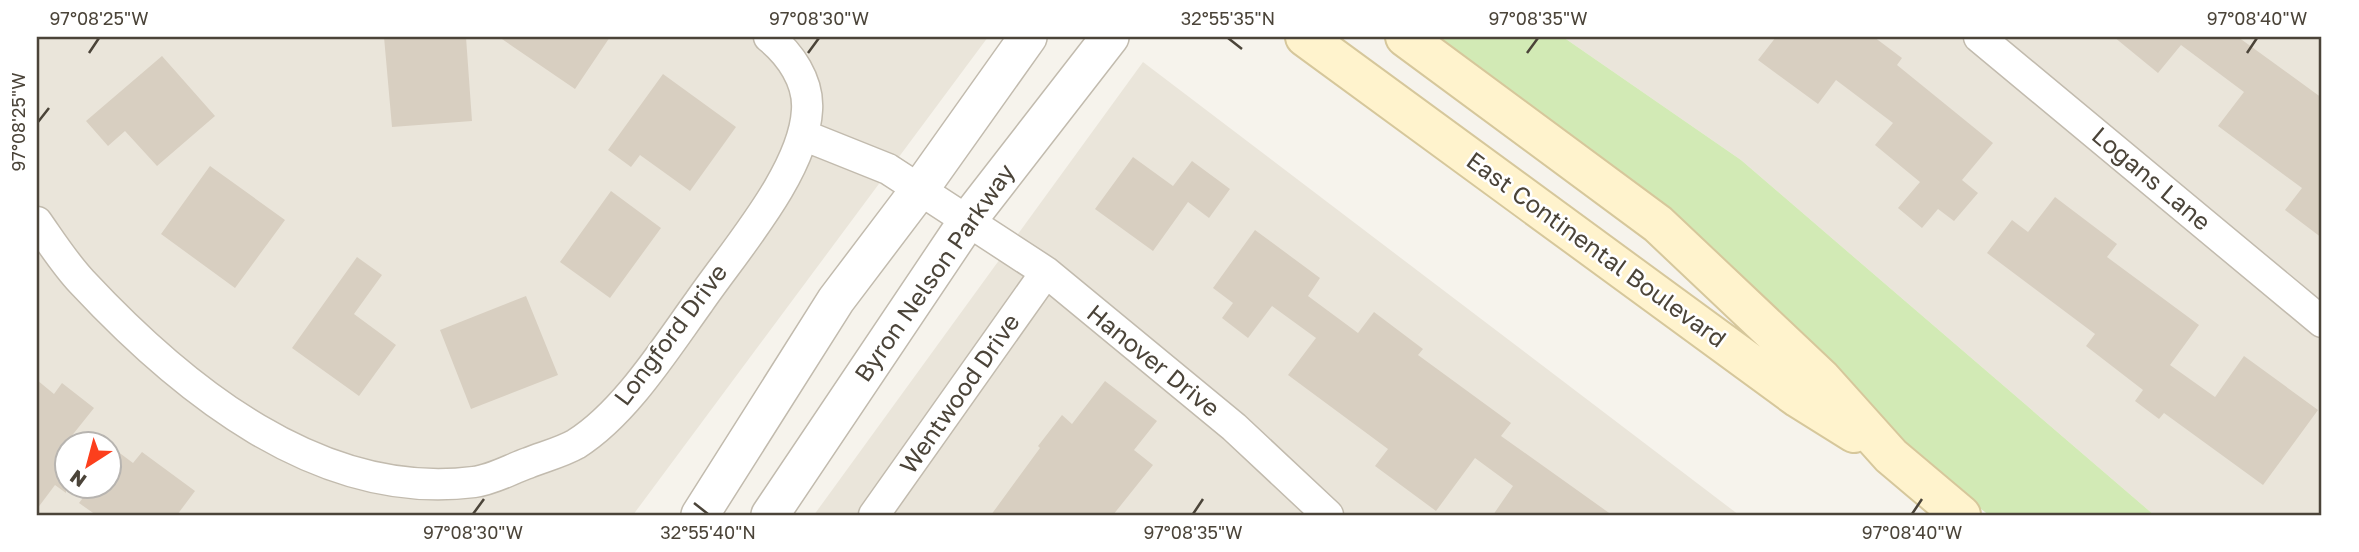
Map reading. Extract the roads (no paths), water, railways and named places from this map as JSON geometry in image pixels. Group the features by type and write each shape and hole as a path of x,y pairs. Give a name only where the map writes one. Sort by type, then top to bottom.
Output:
{"main road":[{"name":"East Continental Boulevard","path":"1305,37 1798,398 1891,456"},
{"name":"East Continental Boulevard","path":"1405,37 1658,225 1821,378 1891,456 1961,515"}],"street":[{"name":"Longford Drive","path":"37,222 80,280 142,341 211,399 265,434 317,461 370,478 433,486 478,482 574,445 605,421 653,366 778,190 797,154 807,108 803,81 782,47 769,37"},
{"path":"700,515 836,300 920,189 1028,37"},
{"name":"Byron Nelson Parkway","path":"770,515 968,220 1110,37"},
{"name":"Logans Lane","path":"1979,37 2322,322"},
{"name":"Hanover Drive","path":"803,135 888,169 1046,272 1234,427 1328,515"},
{"name":"Wentwood Drive","path":"874,515 1046,272"}]}
